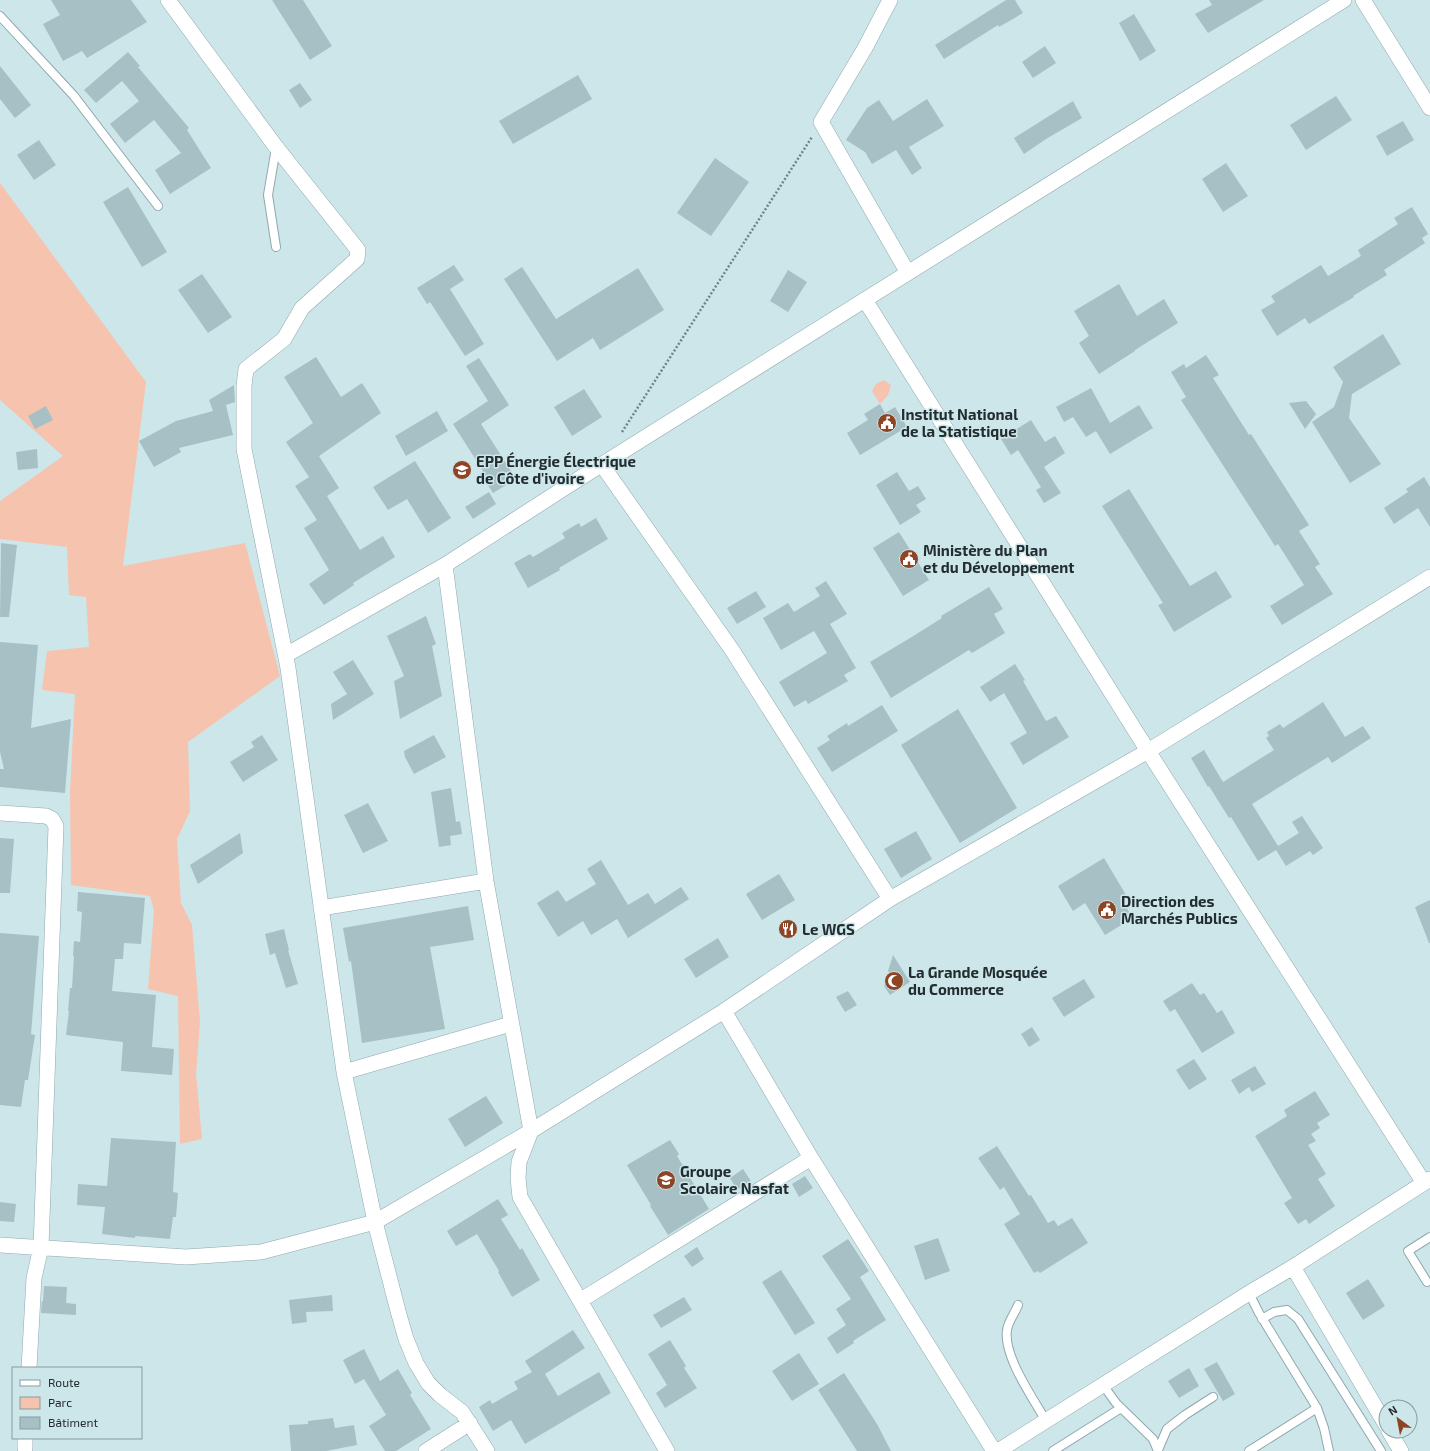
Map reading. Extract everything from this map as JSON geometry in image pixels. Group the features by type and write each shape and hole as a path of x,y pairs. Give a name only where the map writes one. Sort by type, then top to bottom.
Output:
{"street":[{"path":"168,0 276,147 358,250 357,259 302,308 294,319 284,339 246,369 244,376 244,449 286,655 344,1072 375,1222 406,1339 416,1363 428,1383 440,1395 462,1412 487,1451"},
{"path":"890,0 865,48 821,122 908,273"},
{"path":"286,655 445,564 1344,0"},
{"path":"1363,0 1430,108"},
{"path":"865,300 1148,750 1427,1181 1293,1267 1249,1293 998,1451"},
{"path":"602,465 732,650 890,899"},
{"path":"445,564 486,882 531,1131 519,1162 518,1178 520,1197 581,1300 667,1451"},
{"path":"0,1245 186,1257 261,1252 375,1222 531,1131 724,1011 890,899 1148,750 1430,577"},
{"path":"0,813 46,816 52,819 56,826 41,1247 34,1278 29,1367"},
{"path":"321,908 486,882"},
{"path":"724,1011 811,1158 994,1451"},
{"path":"344,1072 511,1024"},
{"path":"581,1300 811,1158"},
{"path":"1293,1267 1378,1411"},
{"path":"426,1451 470,1423"},
{"path":"1394,1439 1401,1451"}],"lane":[{"path":"0,16 74,96 158,206"},
{"path":"276,147 268,195 276,247"},
{"path":"1427,1282 1408,1251 1430,1237"},
{"path":"1249,1293 1262,1319 1317,1408 1324,1428 1329,1451"},
{"path":"1018,1305 1007,1329 1006,1343 1011,1360 1046,1421"},
{"path":"1262,1319 1274,1312 1287,1310 1298,1319 1381,1451"},
{"path":"1103,1385 1121,1408 1153,1439 1158,1450"},
{"path":"1158,1450 1167,1429 1212,1397"},
{"path":"1053,1451 1121,1408"},
{"path":"1249,1451 1317,1408"}],"path":[{"path":"619,438 821,122"}],"green space":[{"path":"0,183 146,382 123,566 245,543 280,676 188,742 190,811 177,839 181,903 192,925 200,1022 196,1074 202,1139 180,1144 178,996 148,989 154,910 150,896 71,885 70,792 75,694 42,690 47,651 89,647 86,597 69,595 67,547 0,539 0,501 63,456 0,400"},
{"path":"884,380 891,385 888,395 880,404 872,391 876,384"}],"building":[{"path":"51,0 131,0 147,22 87,58 82,51 63,61 43,24 60,15"},
{"path":"272,0 303,0 332,46 310,60"},
{"path":"1006,0 1015,0 1023,13 999,27 998,25 944,59 935,45"},
{"path":"1209,0 1264,0 1208,33 1195,14 1212,5"},
{"path":"1134,14 1156,51 1140,61 1119,23"},
{"path":"1045,46 1056,63 1033,78 1022,62"},
{"path":"128,52 140,66 138,67 189,128 187,130 211,168 170,194 155,170 181,153 154,120 125,143 110,124 139,101 122,81 96,103 84,90"},
{"path":"0,66 31,105 15,118 0,99"},
{"path":"578,75 592,99 513,144 499,121"},
{"path":"300,83 312,100 300,108 289,90"},
{"path":"1336,96 1352,120 1306,150 1290,125"},
{"path":"927,99 944,126 909,147 922,168 912,175 896,150 872,164 865,152 846,140 867,108 879,100 893,121"},
{"path":"1073,101 1082,118 1024,154 1014,138"},
{"path":"1403,121 1414,140 1387,156 1376,136"},
{"path":"39,140 56,165 34,180 17,155"},
{"path":"715,158 749,182 711,236 677,213"},
{"path":"1226,163 1248,196 1223,212 1202,179"},
{"path":"128,187 167,252 142,267 103,202"},
{"path":"1412,207 1428,234 1422,238 1425,243 1384,270 1387,275 1353,296 1354,297 1309,324 1305,318 1277,336 1261,310 1275,302 1271,296 1321,265 1328,276 1361,256 1358,250 1398,224 1394,218"},
{"path":"454,265 464,280 450,289 484,344 465,356 430,302 427,304 417,288"},
{"path":"522,267 556,319 638,268 664,310 600,350 593,338 557,361 504,279"},
{"path":"788,270 807,282 788,312 770,301"},
{"path":"202,274 232,317 208,333 178,290"},
{"path":"1119,284 1137,316 1164,299 1178,323 1099,374 1079,343 1089,336 1074,311"},
{"path":"1383,334 1401,364 1352,394 1349,418 1381,464 1350,483 1312,422 1334,407 1343,382 1333,367"},
{"path":"1206,355 1219,375 1213,378 1309,525 1299,531 1320,564 1315,567 1333,594 1282,625 1270,606 1304,585 1278,544 1275,546 1181,400 1186,397 1171,372 1184,364 1186,368"},
{"path":"316,357 341,397 362,383 381,413 319,456 339,488 327,496 360,550 383,536 395,557 353,583 354,585 324,605 309,584 329,570 304,528 317,520 295,486 309,477 286,442 313,423 284,377"},
{"path":"479,358 509,405 481,424 516,479 493,493 480,473 483,471 453,424 488,401 466,366"},
{"path":"234,385 235,402 226,405 233,435 179,448 181,452 154,467 139,441 176,421 213,411 209,400"},
{"path":"1091,388 1110,423 1139,405 1153,428 1110,454 1096,431 1086,437 1073,417 1064,422 1056,407"},
{"path":"584,389 602,417 572,436 554,407"},
{"path":"1306,401 1316,414 1305,429 1289,403"},
{"path":"880,404 885,413 895,407 907,427 860,455 847,433 868,420 864,414"},
{"path":"46,406 53,420 35,429 28,416"},
{"path":"437,411 448,431 406,456 395,436"},
{"path":"1031,420 1045,442 1055,436 1065,453 1044,467 1061,493 1044,503 1036,490 1041,487 1018,450 1011,455 1001,439"},
{"path":"37,449 38,468 18,470 16,452"},
{"path":"415,461 451,518 428,533 407,499 388,510 373,487"},
{"path":"897,472 909,491 918,486 926,499 916,505 921,512 900,525 876,485"},
{"path":"1424,477 1430,487 1430,527 1418,508 1394,524 1384,508 1408,492 1406,489"},
{"path":"1129,489 1190,586 1216,571 1232,597 1174,632 1158,605 1163,603 1102,506"},
{"path":"489,492 496,504 473,519 465,507"},
{"path":"596,518 608,539 559,568 560,570 528,588 514,563 530,554 533,557 565,538 562,533 579,523 581,527"},
{"path":"899,532 929,580 903,596 873,548"},
{"path":"1,543 17,545 9,617 0,617"},
{"path":"826,581 847,614 830,624 856,668 844,675 848,681 808,704 806,700 794,707 779,682 827,653 814,631 781,650 763,618 788,603 794,612 820,596 815,588"},
{"path":"989,587 1003,609 994,614 1005,633 972,653 969,650 891,698 870,662"},
{"path":"756,591 766,607 737,624 727,608"},
{"path":"426,616 436,644 432,646 442,696 400,719 394,681 404,676 387,636"},
{"path":"0,642 38,645 31,728 71,719 65,793 0,787 0,769 4,769 0,752"},
{"path":"353,660 374,694 333,720 331,704 347,694 333,672"},
{"path":"1015,664 1046,721 1056,716 1069,737 1023,765 1010,743 1027,733 1004,693 990,702 980,687"},
{"path":"1323,702 1345,737 1363,726 1371,738 1332,763 1328,757 1252,804 1278,846 1299,833 1292,822 1302,816 1323,848 1313,855 1310,851 1286,866 1276,850 1258,861 1231,817 1229,818 1209,786 1208,787 1191,758 1204,750 1223,782 1274,750 1266,738 1269,736 1267,732 1280,724 1283,728"},
{"path":"882,705 898,731 832,772 817,748 830,740 827,736 847,723 848,726"},
{"path":"958,709 1017,808 960,843 901,745"},
{"path":"262,735 278,760 243,782 230,762 254,747 251,742"},
{"path":"434,735 446,757 414,774 405,757 404,751"},
{"path":"451,788 456,822 460,821 462,834 450,836 451,845 439,847 431,792"},
{"path":"368,803 388,841 363,853 344,815"},
{"path":"916,831 932,859 901,878 884,849"},
{"path":"240,833 243,853 198,884 190,865"},
{"path":"0,838 14,839 10,893 0,893"},
{"path":"1104,858 1126,895 1120,898 1133,918 1105,935 1085,903 1073,911 1058,886"},
{"path":"601,860 628,905 648,893 655,904 681,887 689,899 628,938 617,919 591,935 583,921 558,937 537,903 558,890 566,902 596,884 587,869"},
{"path":"779,874 795,900 762,920 746,894"},
{"path":"78,892 145,898 141,944 124,943 123,959 115,959 112,991 156,995 152,1047 174,1049 172,1075 121,1071 123,1042 66,1035 70,988 72,988 74,941 80,942 82,912 77,911"},
{"path":"1430,900 1430,943 1429,943 1415,907"},
{"path":"468,906 474,940 430,947 445,1029 362,1043 351,961 349,962 343,928"},
{"path":"284,929 288,950 298,984 286,988 275,953 270,955 265,934"},
{"path":"0,933 39,936 31,1034 35,1035 28,1080 25,1080 21,1107 0,1105"},
{"path":"718,938 729,957 696,978 684,959"},
{"path":"893,955 910,982 890,995 884,986 890,974 888,971"},
{"path":"1084,979 1095,997 1064,1017 1052,998"},
{"path":"1192,983 1200,995 1204,993 1217,1013 1222,1010 1235,1033 1202,1053 1175,1009 1170,1012 1163,1001"},
{"path":"848,991 857,1005 845,1012 836,997"},
{"path":"1032,1027 1040,1040 1029,1047 1021,1034"},
{"path":"1194,1059 1207,1079 1189,1090 1176,1070"},
{"path":"1255,1066 1266,1084 1252,1092 1249,1087 1239,1094 1231,1080"},
{"path":"1315,1091 1330,1115 1317,1123 1320,1128 1311,1134 1316,1141 1308,1145 1326,1174 1318,1179 1335,1206 1309,1224 1306,1219 1298,1224 1284,1203 1292,1198 1255,1136 1287,1116 1284,1110"},
{"path":"486,1096 503,1123 465,1147 448,1119"},
{"path":"111,1138 176,1142 173,1192 178,1193 176,1217 173,1217 170,1239 135,1236 135,1238 102,1234 105,1207 77,1205 78,1184 107,1186"},
{"path":"670,1140 679,1154 677,1156 709,1209 668,1235 627,1165"},
{"path":"997,1146 1029,1196 1031,1195 1048,1223 1054,1220 1058,1226 1072,1218 1088,1243 1040,1273 1038,1271 1034,1273 1004,1224 1020,1214 1004,1187 1000,1190 978,1158"},
{"path":"743,1169 751,1181 737,1190 730,1178"},
{"path":"805,1176 813,1188 799,1197 792,1184"},
{"path":"498,1199 508,1215 501,1219 520,1250 522,1248 540,1280 512,1297 498,1272 499,1271 477,1234 456,1246 447,1231"},
{"path":"0,1202 16,1204 14,1222 0,1221"},
{"path":"938,1238 950,1271 925,1280 914,1246"},
{"path":"848,1239 869,1271 860,1277 886,1320 853,1341 854,1343 837,1354 827,1338 846,1325 836,1309 851,1299 822,1256"},
{"path":"697,1247 704,1259 692,1267 684,1256"},
{"path":"781,1270 815,1323 795,1335 762,1282"},
{"path":"1368,1279 1385,1306 1363,1320 1346,1293"},
{"path":"44,1286 67,1287 66,1303 76,1304 76,1315 41,1313"},
{"path":"332,1295 333,1311 306,1312 307,1322 292,1324 289,1300"},
{"path":"684,1297 692,1310 661,1328 653,1315"},
{"path":"573,1330 585,1348 545,1374 558,1396 599,1372 611,1393 525,1444 511,1420 493,1431 479,1407 490,1400 492,1404 518,1389 514,1382 532,1372 525,1361"},
{"path":"670,1340 686,1366 684,1368 697,1388 665,1408 656,1393 667,1385 648,1354"},
{"path":"364,1349 380,1381 398,1369 412,1393 410,1395 431,1429 396,1451 385,1451 369,1426 386,1415 364,1379 355,1384 343,1360"},
{"path":"799,1353 819,1384 792,1401 772,1371"},
{"path":"1217,1362 1235,1394 1223,1401 1204,1369"},
{"path":"1189,1368 1199,1386 1179,1398 1168,1381"},
{"path":"844,1373 877,1424 891,1451 857,1451 818,1390"},
{"path":"333,1418 335,1428 354,1425 357,1445 326,1451 291,1451 289,1425 308,1424 308,1421"}],"place":[{"name":"Institut National de la Statistique","path":"887,423"},
{"name":"EPP Énergie Électrique de Côte d'ivoire","path":"462,470"},
{"name":"Ministère du Plan et du Développement","path":"909,559"},
{"name":"Direction des Marchés Publics","path":"1107,910"},
{"name":"Le WGS","path":"788,929"},
{"name":"La Grande Mosquée du Commerce","path":"894,981"},
{"name":"Groupe Scolaire Nasfat","path":"666,1180"}]}
